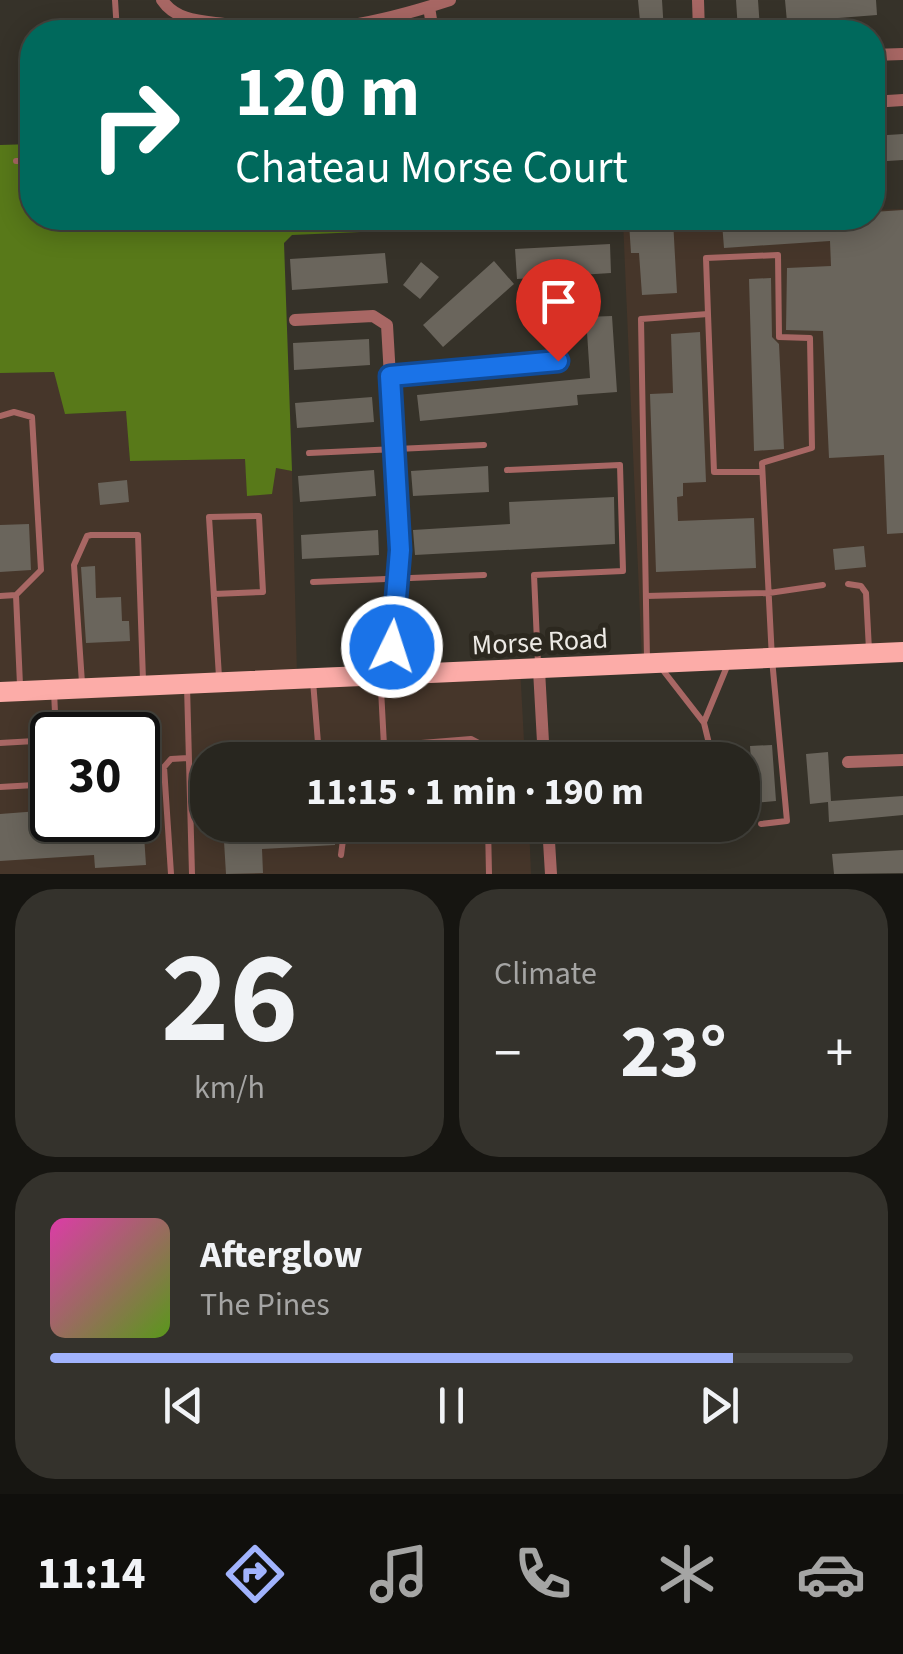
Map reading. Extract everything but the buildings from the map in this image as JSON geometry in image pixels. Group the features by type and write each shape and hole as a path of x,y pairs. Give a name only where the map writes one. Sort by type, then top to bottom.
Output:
{"main road":[{"name":"Morse Road","path":"10,692 903,652"}],"street":[{"path":"162,0 175,14 204,20"},
{"path":"384,20 450,0"},
{"path":"429,7 431,20"},
{"path":"295,320 373,316 387,325 400,550 392,631 393,676"},
{"path":"390,376 558,361"},
{"path":"539,670 543,742"},
{"path":"848,762 903,760"},
{"path":"549,842 551,874"}],"lane":[{"path":"16,162 20,162"},
{"path":"761,824 787,822 772,659 762,462 812,448 810,338 779,337 778,255 706,258 714,472 762,472"},
{"path":"708,314 642,319 646,596 653,665 704,723 709,742"},
{"path":"0,416 14,412 32,417 42,570 16,595 0,596"},
{"path":"309,454 484,444"},
{"path":"507,470 620,465 623,571 534,576 539,670"},
{"path":"214,594 264,592 259,516 209,517 214,594 220,683"},
{"path":"82,689 74,564 87,536 134,533 138,535 143,686"},
{"path":"312,582 484,576"},
{"path":"848,584 861,586 866,592 870,654"},
{"path":"646,596 769,592 822,585"},
{"path":"10,692 16,595"},
{"path":"704,723 730,661"},
{"path":"384,742 381,689 393,676"},
{"path":"313,680 318,742"},
{"path":"187,684 192,874"},
{"path":"54,690 54,712"},
{"path":"0,743 30,740"},
{"path":"434,742 477,742"},
{"path":"170,874 164,768 171,758 188,758"},
{"path":"0,787 30,785"},
{"path":"341,855 342,842"},
{"path":"489,842 490,874"}],"shaded area":[{"path":"903,209 903,651 642,662 623,230 885,230 885,210"},
{"path":"54,372 66,414 127,411 130,461 245,459 248,496 276,468 292,471 297,676 520,666 524,742 190,742 190,842 530,842 531,874 0,874 0,373"}],"green space":[{"path":"20,144 20,230 408,230 292,235 284,243 292,471 276,468 272,494 247,496 245,459 130,461 126,411 65,414 54,372 0,373 0,145"}],"route":[{"path":"392,647 400,550 390,376 558,361"}]}
